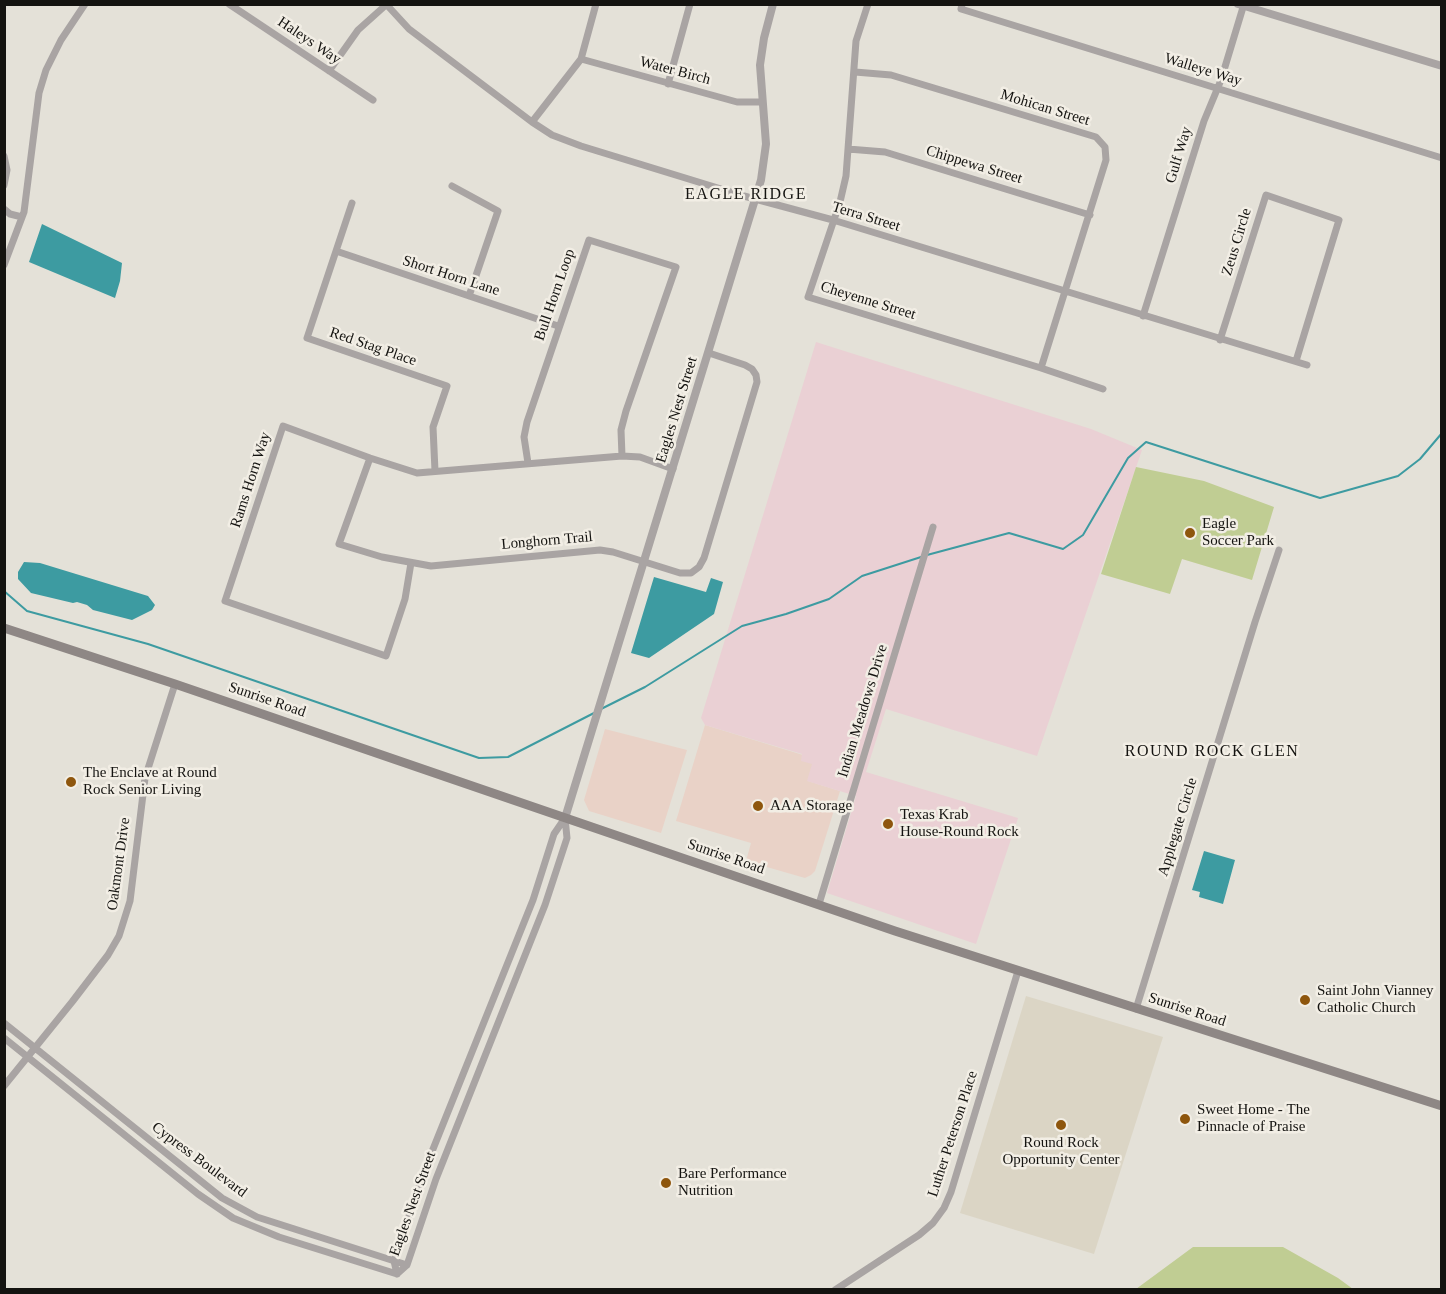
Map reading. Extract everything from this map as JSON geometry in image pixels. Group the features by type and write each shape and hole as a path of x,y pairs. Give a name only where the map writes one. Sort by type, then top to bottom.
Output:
{"main road":[{"name":"Sunrise Road","path":"4,628 1018,971 1442,1106"}],"street":[{"path":"4,265 22,217 39,93 46,70 61,40 85,4"},
{"name":"Haleys Way","path":"229,4 373,100"},
{"path":"532,122 581,59 596,4"},
{"path":"668,84 690,4"},
{"name":"Eagles Nest Street","path":"565,818 567,838 548,897 436,1179 407,1265 397,1274 394,1261 423,1174 533,900 554,834 565,818 756,200 765,156 760,80 762,49 773,4"},
{"name":"Cheyenne Street","path":"868,4 856,41 848,149 842,194 808,297 1103,389"},
{"name":"Walleye Way","path":"962,4 961,9 1442,158"},
{"path":"329,71 358,30 386,5"},
{"name":"Terra Street","path":"386,5 409,29 552,135 756,200 833,220 1307,365"},
{"path":"1242,5 1442,66"},
{"name":"Gulf Way","path":"1143,316 1242,5"},
{"name":"Water Birch","path":"581,59 737,102 762,102"},
{"name":"Mohican Street","path":"855,72 891,75 1096,137 1101,141 1107,154 1041,368"},
{"name":"Chippewa Street","path":"848,149 885,152 1090,215"},
{"path":"4,156 7,170 4,185"},
{"path":"452,186 498,211 469,296"},
{"name":"Zeus Circle","path":"1220,340 1266,195 1339,219 1296,361"},
{"name":"Red Stag Place","path":"352,203 307,338 447,386 433,427 435,471"},
{"path":"4,209 10,214 22,217"},
{"name":"Bull Horn Loop","path":"528,464 524,437 527,422 589,240 676,267 626,411 621,430 622,456"},
{"name":"Short Horn Lane","path":"336,251 558,326"},
{"name":"Longhorn Trail","path":"370,458 339,544 382,557 431,566 586,550 613,552 686,574 696,570 704,558 757,382 752,369 709,353"},
{"name":"Rams Horn Way","path":"411,563 405,598 386,656 225,601 283,426 417,473 622,456 640,457 673,469"},
{"name":"Indian Meadows Drive","path":"819,904 933,527"},
{"name":"Applegate Circle","path":"1136,1009 1279,550"},
{"name":"Oakmont Drive","path":"4,1086 94,974 119,936 130,901 145,778 175,684"},
{"name":"Luther Peterson Place","path":"835,1290 919,1235 933,1223 947,1203 1018,971"},
{"name":"Cypress Boulevard","path":"4,1023 222,1198 257,1217 407,1265"},
{"name":"Cypress Boulevard","path":"4,1038 198,1194 233,1218 279,1237 397,1274"}],"shaded area":[{"path":"816,342 1091,429 1142,450 1037,756 886,709 866,772 1018,818 976,944 827,893 856,796 807,781 812,764 801,761 802,754 705,725 701,718"},
{"name":"AAA Storage","path":"705,725 803,755 813,764 808,781 840,791 815,871 811,875 805,878 746,861 751,843 676,821"},
{"path":"605,729 687,750 661,833 589,811 584,800"},
{"name":"Round Rock Opportunity Center","path":"1026,996 1163,1037 1094,1254 960,1213"}],"green space":[{"name":"Eagle Soccer Park","path":"1136,467 1204,481 1274,507 1252,580 1182,559 1170,594 1101,574"},
{"path":"1193,1247 1283,1247 1353,1289 1136,1289"}],"water":[{"path":"42,224 122,263 115,298 29,262"},
{"path":"24,562 40,563 148,596 155,605 152,610 132,620 93,610 77,602 31,593 18,579 18,572"},
{"path":"654,577 706,592 711,578 723,582 714,614 649,658 631,653"},
{"path":"1204,851 1235,860 1223,904 1199,897 1200,892 1192,890"}],"waterway":[{"path":"927,555 1009,533 1063,549 1083,535 1128,458 1146,442 1320,498 1398,476 1420,459 1442,433"},
{"path":"601,709 645,687 742,626 829,599 862,576 921,557"},
{"path":"4,591 27,611 148,644 479,758 508,757 594,713"}],"place":[{"name":"Eagle Soccer Park","path":"1190,533"},
{"name":"The Enclave at Round Rock Senior Living","path":"71,782"},
{"name":"AAA Storage","path":"758,806"},
{"name":"Texas Krab House-Round Rock","path":"888,824"},
{"name":"Saint John Vianney Catholic Church","path":"1305,1000"},
{"name":"Sweet Home - The Pinnacle of Praise","path":"1185,1119"},
{"name":"Round Rock Opportunity Center","path":"1061,1125"},
{"name":"Bare Performance Nutrition","path":"666,1183"}],"district":[{"name":"EAGLE RIDGE","path":"746,195"},
{"name":"ROUND ROCK GLEN","path":"1212,752"}]}
